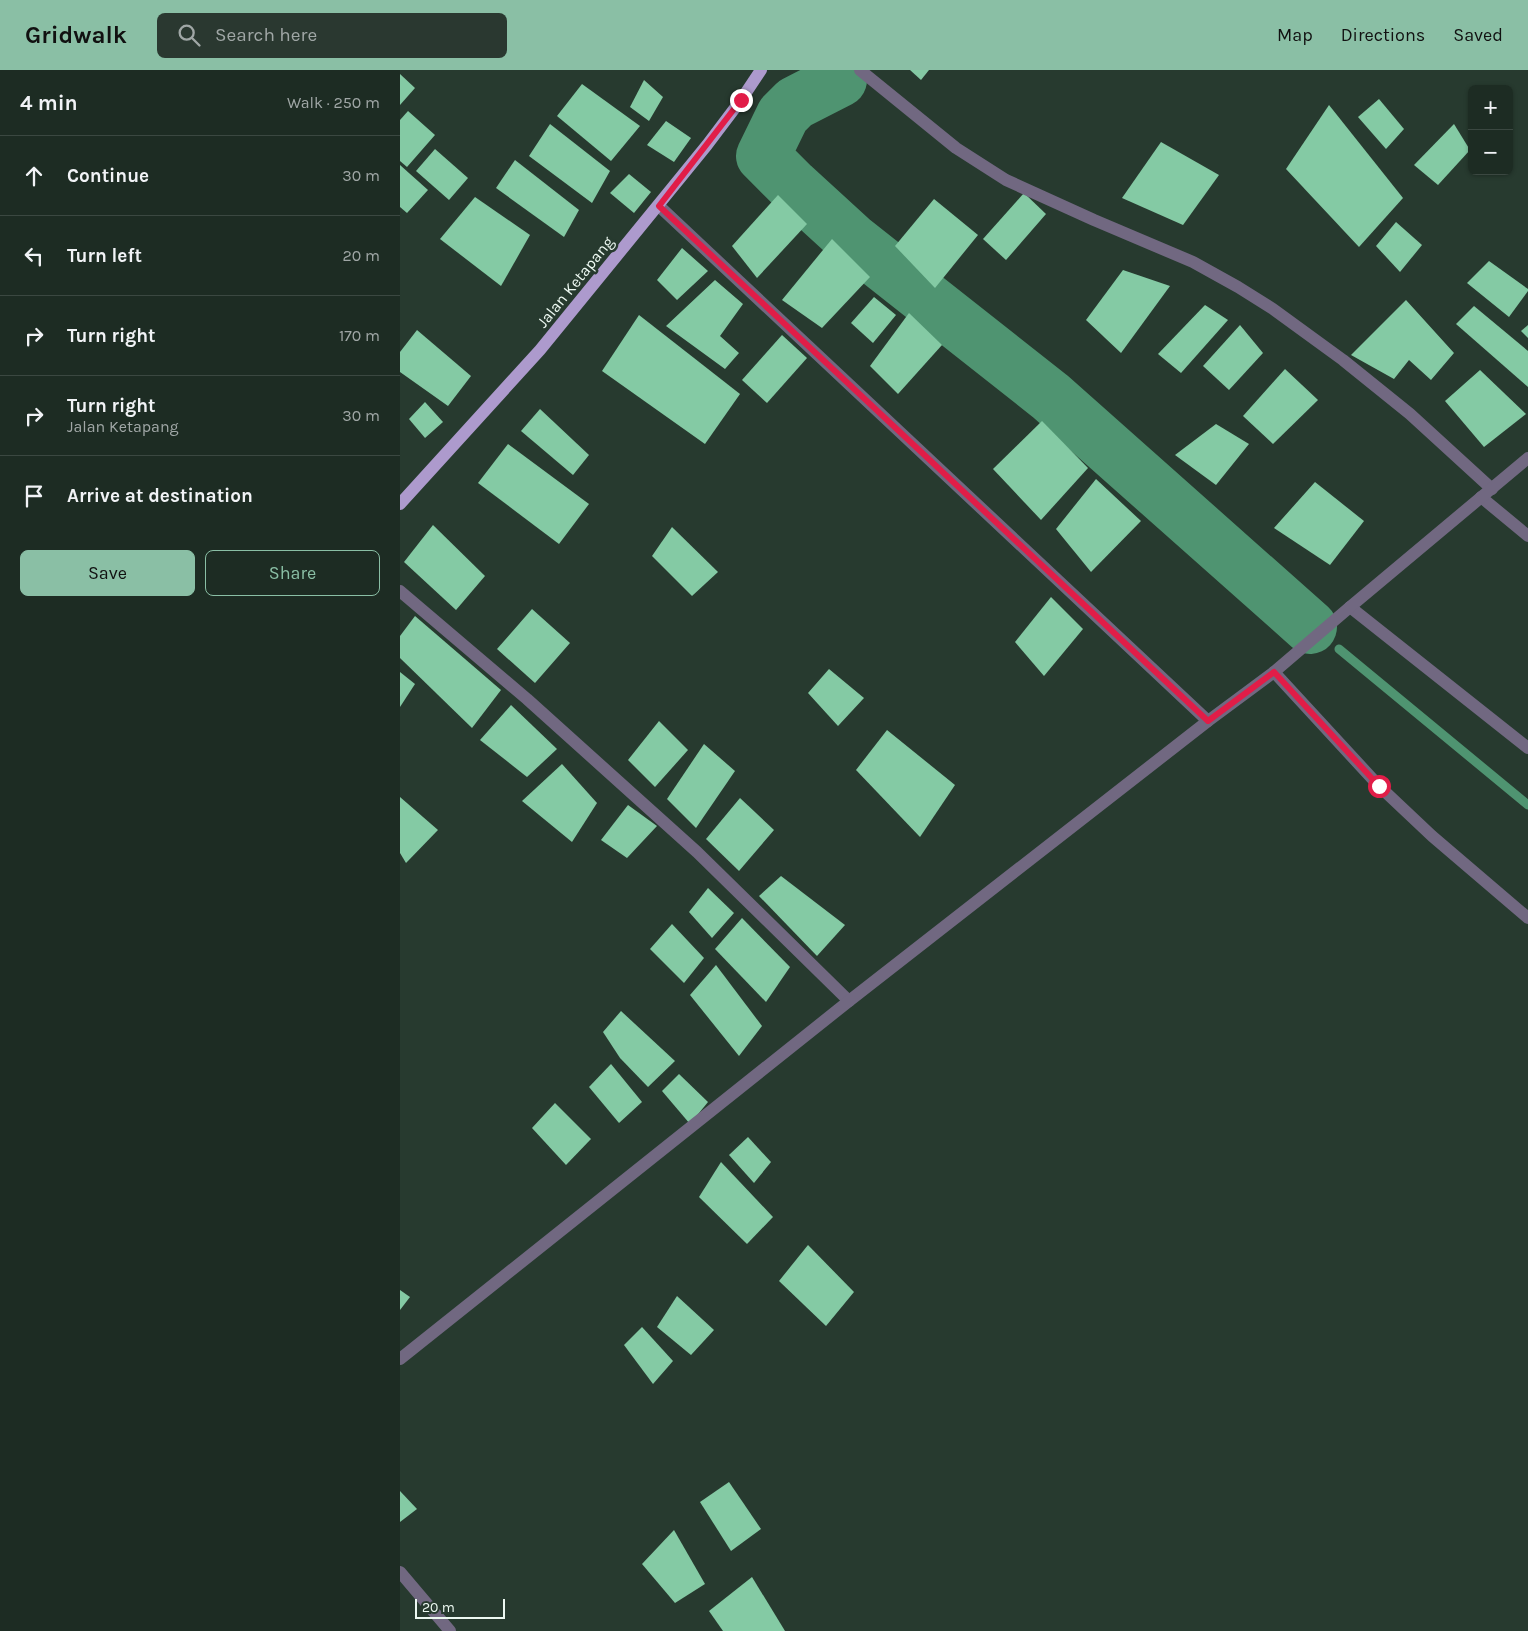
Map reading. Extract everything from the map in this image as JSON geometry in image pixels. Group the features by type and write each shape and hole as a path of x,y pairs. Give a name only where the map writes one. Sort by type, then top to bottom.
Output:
{"main road":[{"name":"Jalan Ketapang","path":"400,504 540,350 707,145 741,100 760,70"}],"street":[{"path":"862,72 956,148 1006,180 1193,262 1273,309 1343,360 1410,414 1492,489"},
{"path":"659,206 1208,721"},
{"path":"400,1359 849,1001 1208,721 1274,672 1528,458"},
{"path":"1481,497 1528,536"},
{"path":"400,591 527,699 697,852 849,1001"},
{"path":"1350,607 1528,748"},
{"path":"1274,672 1379,786 1432,836 1528,918"},
{"path":"400,1572 450,1631"}],"building":[{"path":"910,70 929,70 921,80"},
{"path":"400,74 415,88 400,105"},
{"path":"644,80 663,97 649,121 630,107"},
{"path":"582,84 640,126 611,161 557,116"},
{"path":"1379,99 1404,129 1386,149 1358,117"},
{"path":"1329,105 1403,198 1359,247 1286,169"},
{"path":"408,111 435,135 407,167 400,161 400,120"},
{"path":"666,121 691,138 674,162 647,145"},
{"path":"550,124 610,171 592,203 529,156"},
{"path":"1454,124 1468,147 1468,152 1438,185 1414,165"},
{"path":"1161,142 1219,175 1183,225 1122,198"},
{"path":"435,149 468,178 449,200 416,171"},
{"path":"515,160 579,210 564,237 496,188"},
{"path":"400,165 428,190 407,213 400,207"},
{"path":"629,174 651,192 634,213 610,193"},
{"path":"1024,193 1046,214 1006,260 983,239"},
{"path":"778,195 807,224 757,278 732,246"},
{"path":"475,197 530,235 501,286 440,239"},
{"path":"934,199 978,235 935,288 895,246"},
{"path":"1396,222 1422,245 1400,272 1376,246"},
{"path":"832,239 870,277 822,328 782,300"},
{"path":"682,248 708,271 677,300 657,280"},
{"path":"1489,261 1528,289 1509,317 1467,283"},
{"path":"1123,270 1170,286 1121,353 1086,320"},
{"path":"715,280 743,304 720,336 739,353 725,369 666,326"},
{"path":"874,297 896,315 873,343 851,323"},
{"path":"1406,300 1454,353 1431,380 1409,360 1394,379 1351,355"},
{"path":"1205,305 1228,320 1181,373 1158,354"},
{"path":"1474,306 1528,351 1528,387 1456,324"},
{"path":"909,313 942,345 898,394 870,366"},
{"path":"639,315 740,394 705,444 602,371"},
{"path":"1240,325 1263,353 1229,390 1203,366"},
{"path":"1528,325 1528,338 1521,331"},
{"path":"417,330 471,376 448,406 400,372 400,352"},
{"path":"782,335 807,358 767,403 742,380"},
{"path":"1285,369 1318,400 1273,444 1243,416"},
{"path":"1480,370 1526,414 1484,447 1445,401"},
{"path":"425,402 443,422 425,438 409,419"},
{"path":"540,409 589,455 573,475 521,431"},
{"path":"1042,421 1088,468 1041,520 993,469"},
{"path":"1216,424 1249,444 1216,485 1175,455"},
{"path":"508,444 589,504 559,544 478,483"},
{"path":"1096,479 1141,521 1091,572 1056,529"},
{"path":"1315,482 1364,521 1330,565 1274,528"},
{"path":"433,525 485,576 456,610 404,562"},
{"path":"672,527 718,572 692,596 652,556"},
{"path":"1051,597 1083,629 1044,676 1015,642"},
{"path":"532,609 570,643 535,683 497,649"},
{"path":"415,616 501,690 472,728 400,658 400,636"},
{"path":"829,669 864,698 838,726 808,693"},
{"path":"400,672 415,684 400,707"},
{"path":"511,705 557,749 527,777 480,740"},
{"path":"659,721 688,750 655,787 628,760"},
{"path":"887,730 955,785 920,837 856,770"},
{"path":"704,744 735,771 696,828 667,799"},
{"path":"562,764 597,803 572,842 522,801"},
{"path":"400,797 438,830 406,863 400,853"},
{"path":"740,798 774,830 739,871 706,839"},
{"path":"628,805 657,826 627,858 601,840"},
{"path":"781,876 845,925 817,956 759,896"},
{"path":"708,888 734,913 712,938 689,912"},
{"path":"742,918 790,967 766,1002 715,949"},
{"path":"672,924 704,958 684,983 650,949"},
{"path":"716,965 762,1026 739,1056 690,995"},
{"path":"621,1011 675,1061 648,1087 620,1058 603,1032"},
{"path":"611,1064 642,1102 619,1123 589,1087"},
{"path":"679,1074 708,1102 690,1124 662,1091"},
{"path":"555,1103 591,1139 566,1165 532,1128"},
{"path":"748,1137 771,1162 754,1183 729,1155"},
{"path":"721,1162 773,1217 747,1244 699,1197"},
{"path":"808,1245 854,1292 826,1326 779,1281"},
{"path":"400,1290 410,1297 400,1310"},
{"path":"677,1296 714,1330 691,1355 657,1327"},
{"path":"642,1327 673,1361 653,1384 624,1345"},
{"path":"729,1482 761,1529 731,1551 700,1502"},
{"path":"400,1491 417,1509 400,1522"},
{"path":"674,1530 705,1584 675,1603 642,1564"},
{"path":"752,1577 785,1631 723,1631 709,1611"}],"waterway":[{"path":"840,80 795,103 783,115 763,156 852,240 1051,397 1310,627"},
{"path":"1339,649 1528,805"}],"route":[{"path":"741,100 659,206 1208,721 1274,672 1379,786"}]}
